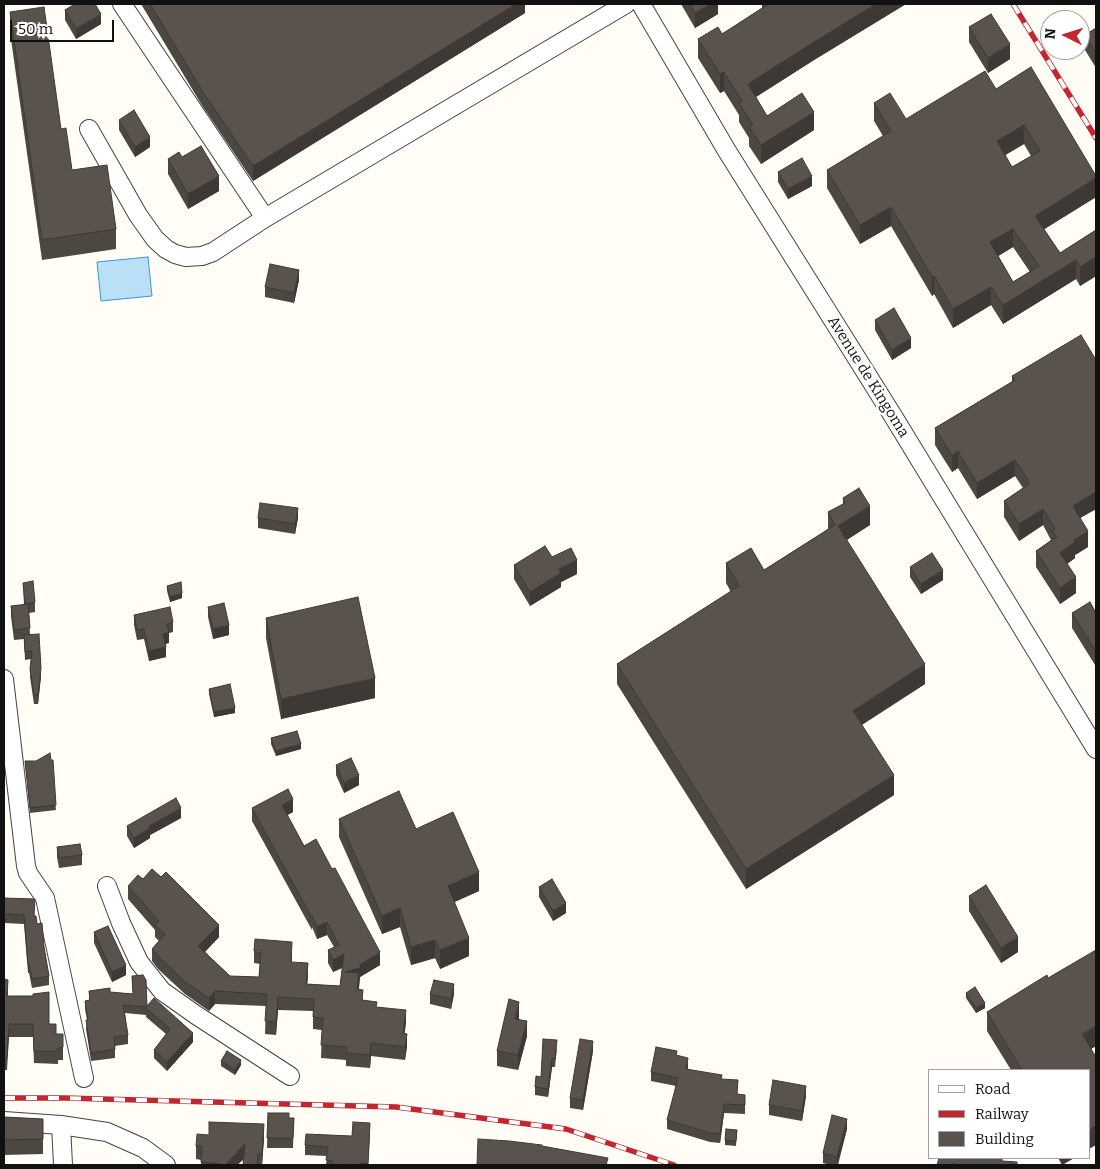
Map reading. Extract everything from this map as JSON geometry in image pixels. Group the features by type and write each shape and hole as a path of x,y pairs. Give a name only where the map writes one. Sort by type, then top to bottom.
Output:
{"street":[{"path":"122,4 265,218"},
{"path":"89,130 138,215 155,239 175,254 186,257 202,256 213,252 265,218 626,4"},
{"name":"Avenue de Kingoma","path":"641,4 727,151 1095,744"},
{"path":"4,679 26,866 28,873 44,898 84,1078"},
{"path":"107,886 139,962 162,990 196,1015 290,1076"},
{"path":"4,1121 61,1125 106,1132 143,1148 166,1165"},
{"path":"61,1125 63,1165"}],"water":[{"path":"148,257 152,296 101,301 97,262"}],"building":[{"path":"75,4 95,4 101,14 76,29 65,10"},
{"path":"150,4 516,4 253,166 203,92"},
{"path":"690,4 711,4 695,13"},
{"path":"766,4 876,4 748,84 767,116 802,93 814,112 761,145 749,127 753,125 739,103 742,101 724,72 720,74 698,39 718,27 722,34"},
{"path":"44,7 61,129 66,128 72,170 107,165 116,229 42,240 10,12"},
{"path":"991,14 1010,44 988,58 969,27"},
{"path":"1096,28 1096,53 1090,43 1090,32"},
{"path":"1031,67 1096,176 1096,178 1035,216 1060,253 1096,230 1096,257 1080,267 1076,260 1003,305 991,287 953,309 891,207 860,225 827,170 891,131 874,103 890,93 906,119 985,71 996,89","holes":["1024,125 1040,151 1012,167 997,141","1013,229 1039,266 1013,282 990,242"]},
{"path":"134,110 150,137 135,147 119,120"},
{"path":"201,146 219,176 188,194 168,159 179,152 182,157"},
{"path":"802,158 812,176 788,189 778,172"},
{"path":"270,264 299,270 294,293 265,287"},
{"path":"894,308 911,338 892,350 875,320"},
{"path":"1081,335 1096,360 1096,492 1073,506 1088,531 1074,540 1075,542 1060,553 1076,577 1060,588 1036,551 1057,537 1052,531 1055,529 1043,509 1019,524 1004,501 1029,484 1015,460 977,483 958,451 952,456 935,428 1015,380 1012,376"},
{"path":"859,488 870,506 838,526 925,664 853,711 894,775 746,869 617,664 739,586 726,563 751,548 764,570 835,525 828,512 845,503 843,498"},
{"path":"260,503 298,508 295,524 258,518"},
{"path":"545,546 552,557 571,548 577,560 559,569 561,573 530,592 514,565"},
{"path":"932,553 943,570 921,584 910,567"},
{"path":"33,581 35,602 25,604 23,583"},
{"path":"181,582 182,593 170,597 167,586"},
{"path":"358,597 375,678 281,699 266,618"},
{"path":"1090,602 1096,613 1095,650 1072,613"},
{"path":"224,603 229,625 213,629 208,607"},
{"path":"28,604 30,628 14,630 11,606"},
{"path":"170,607 173,622 167,624 169,633 163,634 166,647 149,651 144,629 137,630 134,615"},
{"path":"39,634 41,668 38,695 34,695 30,669 32,651 25,652 24,635"},
{"path":"230,684 235,708 214,712 209,689"},
{"path":"297,731 301,744 276,751 271,738"},
{"path":"50,753 51,760 53,760 56,805 30,808 25,761 36,761"},
{"path":"351,758 359,775 344,783 336,765"},
{"path":"288,789 293,799 282,805 304,846 316,839 332,869 335,868 380,952 360,965 360,968 345,972 359,973 357,989 363,990 362,1000 377,1002 376,1007 406,1010 403,1033 407,1034 405,1047 371,1043 370,1055 346,1053 347,1047 321,1045 323,1018 313,1017 314,999 278,997 276,1022 265,1021 267,994 215,991 209,998 185,982 152,949 165,934 155,925 159,921 128,886 138,875 143,879 152,869 161,877 166,872 219,925 198,946 230,976 259,977 261,951 254,951 255,939 292,942 291,962 308,963 306,984 340,986 344,954 333,960 328,950 339,945 327,922 317,927 252,808"},
{"path":"399,791 416,829 453,812 479,872 448,886 469,938 440,950 435,940 411,947 400,908 382,916 339,819"},
{"path":"176,798 181,808 149,826 150,828 134,838 127,826"},
{"path":"80,844 82,855 59,858 57,847"},
{"path":"552,879 566,903 553,911 539,887"},
{"path":"986,885 1018,937 1001,948 969,896"},
{"path":"4,898 35,899 34,916 36,916 37,924 42,923 49,976 32,979 28,964 24,915 4,914"},
{"path":"108,926 126,965 112,972 94,932"},
{"path":"1096,950 1096,1026 1082,1034 1096,1057 1096,1125 1090,1129 1090,1069 1021,1069 987,1012 1047,975 1048,978"},
{"path":"143,975 146,980 147,1006 154,998 193,1033 167,1062 154,1050 170,1029 147,1007 123,1005 128,1035 114,1037 115,1049 91,1053 85,1001 90,1000 89,991 110,988 110,992 133,994 132,976"},
{"path":"4,979 8,980 7,996 33,996 33,994 49,992 49,1024 56,1024 56,1034 63,1034 63,1047 58,1048 58,1051 34,1051 33,1024 9,1024 7,1058 4,1058"},
{"path":"434,980 454,984 451,999 430,994"},
{"path":"975,987 985,1003 976,1008 966,993"},
{"path":"509,999 519,1002 515,1019 527,1021 518,1055 497,1051"},
{"path":"543,1039 557,1040 555,1059 552,1058 548,1089 535,1087 536,1076 541,1077"},
{"path":"580,1039 593,1041 583,1100 570,1098"},
{"path":"656,1047 677,1051 676,1055 688,1058 686,1069 722,1075 721,1079 738,1080 737,1094 745,1095 745,1105 724,1104 720,1134 710,1133 667,1120 678,1078 651,1072"},
{"path":"227,1051 241,1060 235,1070 221,1061"},
{"path":"773,1080 806,1086 802,1111 769,1105"},
{"path":"268,1113 289,1113 289,1118 294,1118 293,1138 267,1138"},
{"path":"832,1115 847,1119 837,1157 823,1153"},
{"path":"4,1117 43,1119 43,1139 4,1140"},
{"path":"209,1122 264,1124 262,1154 258,1154 257,1165 243,1165 245,1144 225,1165 201,1162 202,1146 196,1146 197,1134 209,1135"},
{"path":"353,1122 370,1123 368,1164 332,1165 332,1161 326,1160 328,1147 305,1145 306,1134 352,1136"},
{"path":"726,1129 737,1130 736,1141 725,1140"},
{"path":"478,1139 542,1145 608,1158 606,1165 477,1165"},
{"path":"939,1159 1002,1159 1002,1161 1017,1162 1017,1165 959,1165 950,1163 949,1165 937,1165"}],"railway":[{"path":"1013,4 1096,138"},
{"path":"4,1098 396,1107 566,1129 674,1165"}]}
